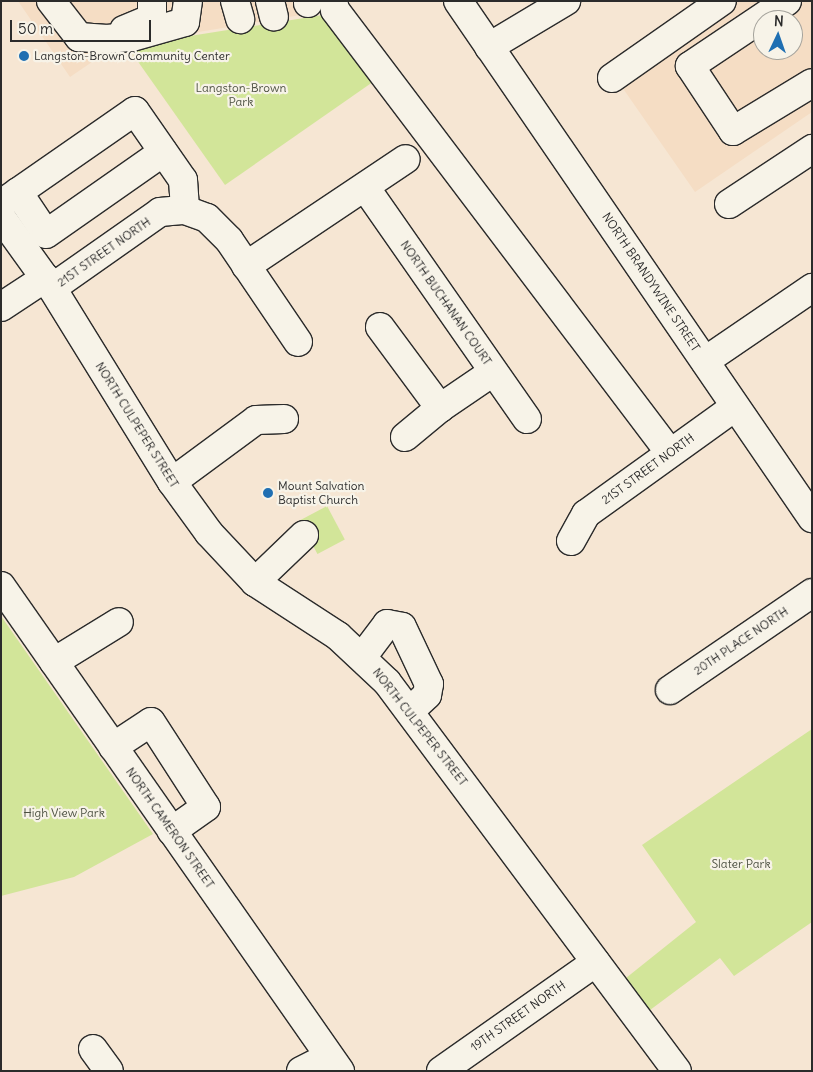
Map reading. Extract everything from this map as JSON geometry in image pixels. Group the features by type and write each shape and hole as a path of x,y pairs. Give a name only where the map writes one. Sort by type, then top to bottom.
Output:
{"street":[{"path":"52,1 79,37 107,39 132,37 185,22 188,1"},
{"path":"72,1 84,24 101,30 123,31 152,18 152,1"},
{"name":"NORTH BRANDYWINE STREET","path":"458,1 705,360 734,407 812,518"},
{"path":"489,47 566,1"},
{"path":"612,78 722,1"},
{"path":"787,1 690,66 733,130 773,108 812,83"},
{"path":"316,2 335,10 670,453"},
{"path":"163,152 46,234 10,198 135,111 183,180 185,210 207,218 228,240 298,342"},
{"path":"729,204 812,149"},
{"path":"246,266 406,159"},
{"name":"NORTH BUCHANAN COURT","path":"364,187 527,420"},
{"name":"21ST STREET NORTH","path":"1,307 48,283 160,212 185,210"},
{"name":"NORTH CULPEPER STREET","path":"1,217 48,283 172,482 208,533 255,582 338,636 363,656 410,711 677,1071"},
{"path":"705,360 812,288"},
{"path":"380,326 440,408"},
{"path":"405,437 440,408 493,372"},
{"name":"21ST STREET NORTH","path":"571,541 586,514 734,407"},
{"path":"172,482 256,420 284,419"},
{"path":"255,582 304,536"},
{"name":"NORTH CAMERON STREET","path":"1,586 335,1064"},
{"name":"20TH PLACE NORTH","path":"670,690 812,592"},
{"path":"54,662 119,622"},
{"path":"363,656 387,624 402,627 429,684 427,694 410,711"},
{"path":"113,747 151,722 206,808 172,831"},
{"name":"19TH STREET NORTH","path":"441,1071 596,962"},
{"path":"93,1049 109,1071"},
{"path":"301,1071 335,1064"}],"shaded area":[{"path":"18,1 330,1 331,10 89,50 95,60 70,77"},
{"path":"724,1 812,1 812,112 695,192 615,77"}],"green space":[{"name":"Langston-Brown Park","path":"329,14 380,77 225,185 127,46"},
{"path":"327,506 345,540 317,554 300,521"},
{"name":"High View Park","path":"1,616 153,834 74,877 1,896"},
{"name":"Slater Park","path":"812,729 812,922 734,976 720,958 650,1010 626,978 696,922 642,845"}],"place":[{"name":"Langston-Brown Community Center","path":"24,56"},
{"name":"Mount Salvation Baptist Church","path":"268,493"}]}
